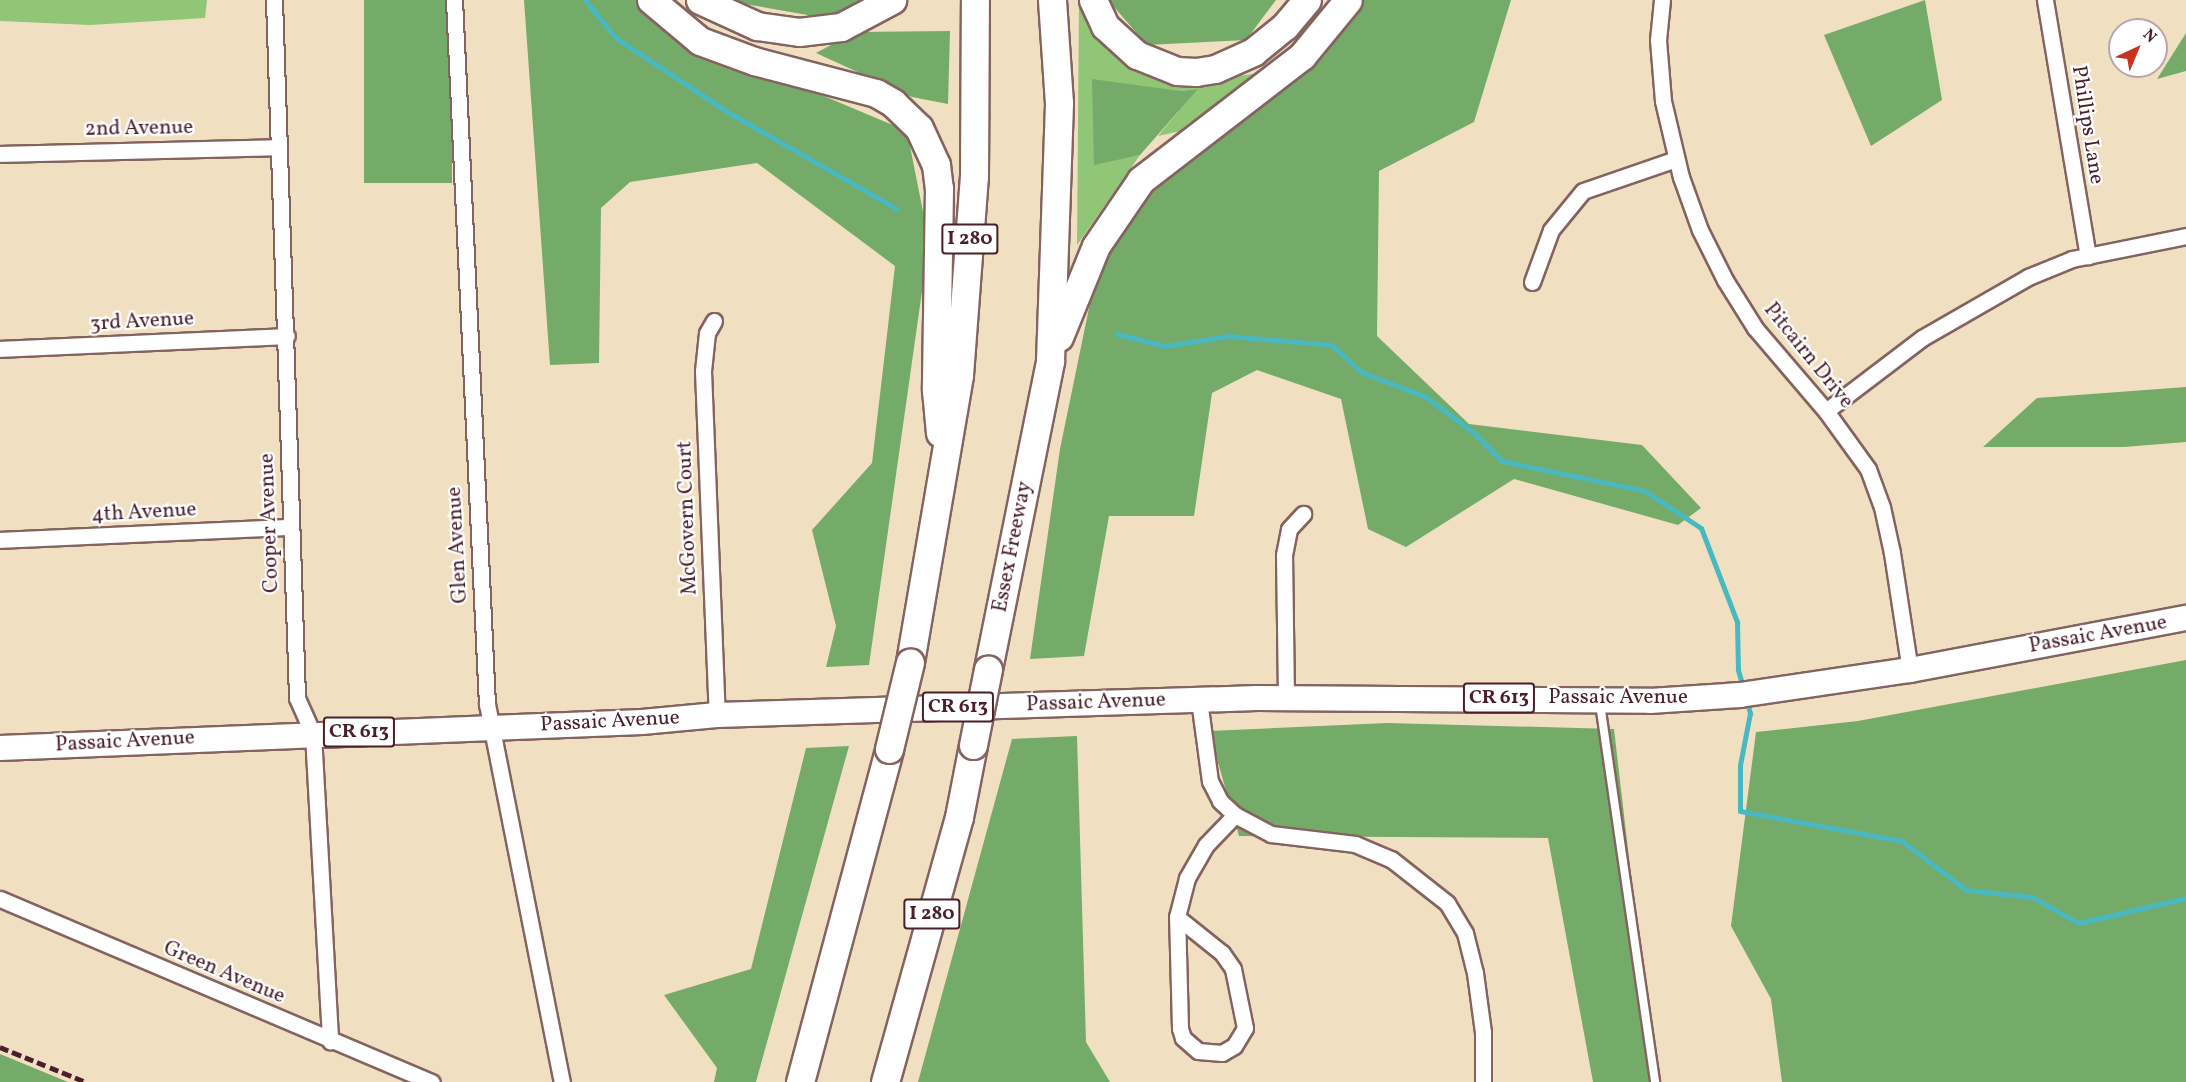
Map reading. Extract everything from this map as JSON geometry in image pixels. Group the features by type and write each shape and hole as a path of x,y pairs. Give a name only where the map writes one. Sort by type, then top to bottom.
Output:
{"highway":[{"path":"651,0 700,41 754,61 876,93 893,103 919,128 936,165 939,188 936,390 944,477"},
{"path":"700,0 757,26 799,32 841,27 892,0"},
{"name":"I 280","path":"800,1082 910,662 944,477 968,273 974,177 975,0"},
{"name":"Essex Freeway","path":"885,1082 959,817 1050,361 1059,103 1052,0"},
{"path":"1093,0 1105,26 1137,55 1178,71 1196,72 1215,69 1253,52 1285,26 1307,0"},
{"path":"1050,361 1081,276 1125,200 1161,162 1302,56 1348,0"}],"main road":[{"name":"Passaic Avenue","path":"0,748 313,734 492,729 717,715 1286,697 1600,700 1748,694 1910,669 2186,618"}],"street":[{"name":"Cooper Avenue","path":"274,0 287,336 297,698 313,734 330,1042"},
{"name":"Glen Avenue","path":"454,0 487,704 562,1082"},
{"name":"Pitcairn Drive","path":"1662,0 1659,71 1676,159 1700,230 1725,280 1768,346 1826,411 1868,469 1882,507 1910,669"},
{"name":"Phillips Lane","path":"2045,0 2088,256"},
{"name":"2nd Avenue","path":"0,154 279,147"},
{"path":"1532,282 1551,230 1584,191 1676,159"},
{"path":"1826,411 1922,338 1976,304 2028,277 2088,256 2186,236"},
{"name":"McGovern Court","path":"714,321 705,341 703,371 717,715"},
{"name":"3rd Avenue","path":"0,349 287,336"},
{"path":"1286,697 1284,555 1289,529 1303,514"},
{"name":"4th Avenue","path":"0,540 291,527"},
{"path":"1199,700 1210,781 1220,801 1235,815 1271,834 1334,840 1364,848 1391,859 1447,903 1465,933 1475,973 1483,1032 1483,1082"},
{"path":"1177,917 1222,953 1233,969 1245,1028 1234,1046 1222,1053 1198,1051 1183,1038 1180,1028 1177,917 1187,878 1206,845 1235,815"},
{"name":"Green Avenue","path":"0,899 330,1042 432,1082"}],"lane":[{"path":"1600,700 1655,1082"}],"green space":[{"path":"0,0 207,0 205,18 90,25 0,21"},
{"path":"364,0 452,0 452,183 364,183"},
{"path":"524,0 647,0 667,30 907,131 929,242 869,665 826,667 836,626 812,530 872,463 895,266 757,163 630,182 601,208 599,363 550,365"},
{"path":"723,0 861,0 830,19"},
{"path":"1079,0 1101,34 1212,80 1266,72 1181,131 1158,136 1197,89 1180,91 1094,164 1140,155 1077,245"},
{"path":"1108,0 1276,0 1246,40 1147,45"},
{"path":"1357,0 1511,0 1474,122 1379,171 1377,336 1469,424 1642,445 1701,508 1678,525 1514,479 1406,547 1368,529 1341,399 1257,370 1212,393 1194,516 1109,516 1084,656 1030,659 1060,449 1097,269 1160,176"},
{"path":"1925,0 1942,100 1871,146 1824,35"},
{"path":"950,31 948,104 912,97 816,53 855,32"},
{"path":"2186,33 2186,71 2168,76 2168,62"},
{"path":"1092,79 1180,91 1198,89 1140,155 1094,165"},
{"path":"2186,387 2186,442 2124,447 1983,447 2037,398"},
{"path":"2186,660 2186,1082 1782,1082 1771,999 1731,926 1756,732 1858,721"},
{"path":"1387,723 1614,729 1655,1082 1593,1082 1548,838 1239,836 1209,731"},
{"path":"1077,736 1086,1042 1110,1082 918,1082 1012,739"},
{"path":"849,746 756,1082 714,1082 717,1068 664,995 751,969 806,748"},
{"path":"0,1054 68,1082 0,1082"}],"waterway":[{"path":"585,0 616,38 731,114 897,209"},
{"path":"1117,334 1165,346 1228,336 1332,345 1361,372 1426,397 1474,433 1502,461 1645,491 1701,528 1737,622 1738,670 1743,687"},
{"path":"1746,699 1750,713 1740,765 1740,811 1902,841 1966,890 2032,897 2078,923 2186,898"}],"railway":[{"path":"0,1047 86,1082"}]}
